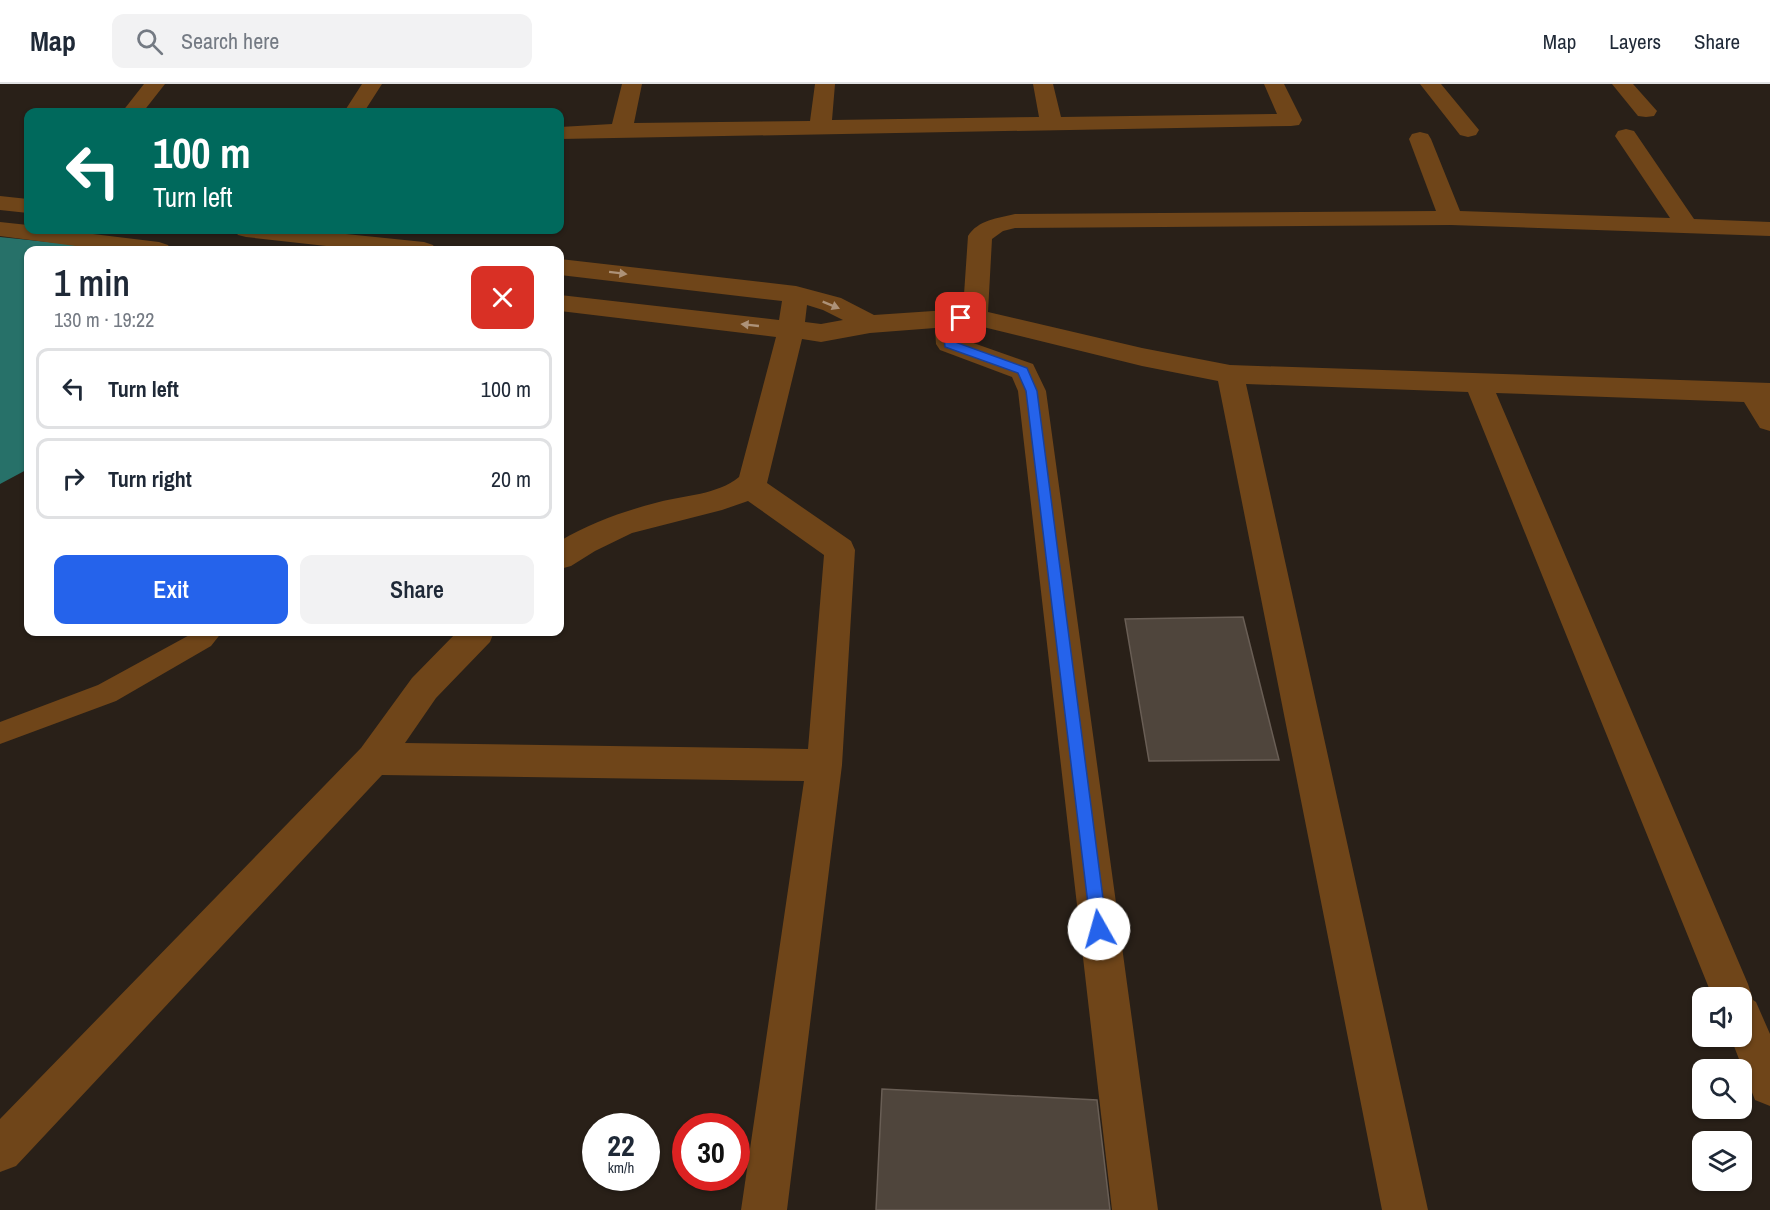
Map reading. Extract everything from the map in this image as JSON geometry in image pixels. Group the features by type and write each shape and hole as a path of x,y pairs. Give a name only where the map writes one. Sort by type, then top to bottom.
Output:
{"street":[{"path":"135,108 155,84"},
{"path":"357,108 372,84"},
{"path":"622,130 632,84"},
{"path":"820,127 825,84"},
{"path":"1043,84 1051,123"},
{"path":"564,134 622,130 1291,120 1274,84"},
{"path":"1430,84 1468,130"},
{"path":"1622,84 1646,111"},
{"path":"1626,136 1686,225"},
{"path":"1420,139 1451,218"},
{"path":"0,203 24,206"},
{"path":"975,317 980,236 995,226 1015,221 1451,218 1770,229"},
{"path":"0,229 24,232"},
{"path":"38,234 129,246"},
{"path":"282,234 388,246"},
{"path":"564,267 796,294 832,304 870,324"},
{"path":"564,554 607,529 714,500 740,492 749,486 754,479 790,330 796,294"},
{"path":"564,303 821,333 870,324 975,317 1142,357 1230,374 1761,392 1770,421"},
{"path":"947,319 949,344 1023,371 1032,391 1135,1210"},
{"path":"1230,374 1405,1210"},
{"path":"1478,383 1729,987"},
{"path":"749,486 840,550 824,765 764,1210"},
{"path":"0,1150 374,759 424,688 474,636"},
{"path":"374,759 824,765"},
{"path":"1752,1041 1770,1085"}],"lane":[{"path":"0,733 107,693 206,636"}],"water":[{"path":"0,237 87,246 24,246 24,471 0,484"}],"building":[{"path":"1243,617 1279,760 1149,761 1125,619"},
{"path":"882,1089 1097,1100 1110,1210 876,1210"}],"route":[{"path":"961,318 947,319 949,344 1023,371 1032,391 1099,929"}]}
